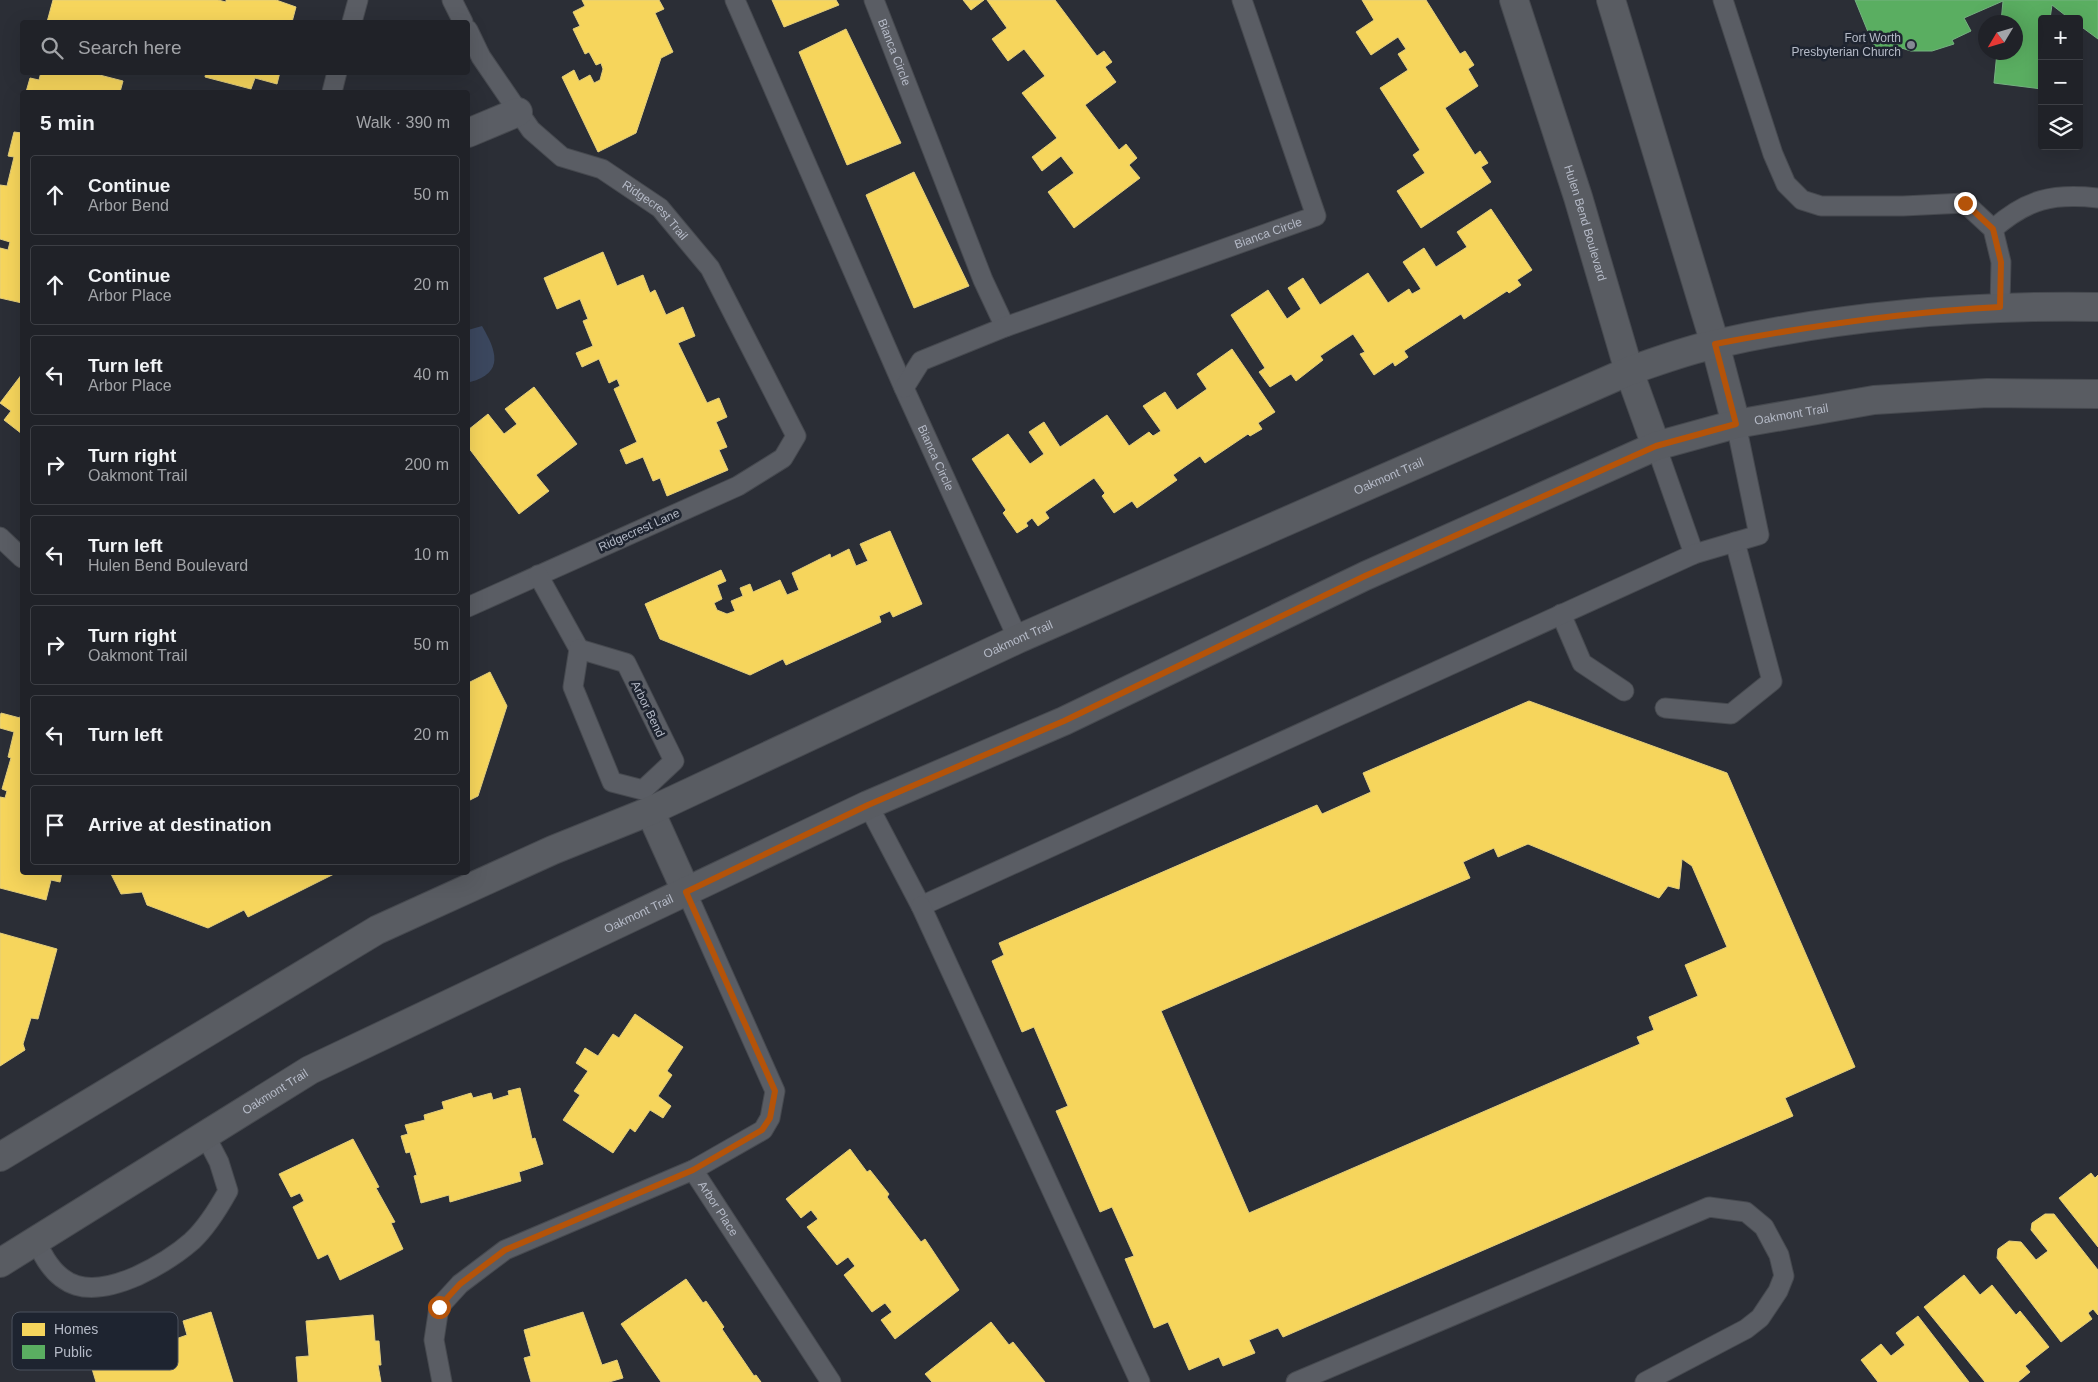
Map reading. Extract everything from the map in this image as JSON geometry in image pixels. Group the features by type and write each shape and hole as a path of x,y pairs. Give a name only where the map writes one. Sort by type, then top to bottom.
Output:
{"street":[{"name":"Hulen Bend Boulevard","path":"1514,0 1578,197 1629,371 1656,446"},
{"path":"1611,0 1715,344 1736,424"},
{"path":"470,132 518,112"},
{"name":"Oakmont Trail","path":"0,1157 377,930 553,850 646,800 1629,371 1715,344 1798,328 1952,310 2000,307 2098,307"},
{"name":"Oakmont Trail","path":"0,1263 310,1070 868,805 1064,721 1365,576 1656,446 1736,424 1874,400 1987,393 2098,394"},
{"path":"646,800 686,892"}],"lane":[{"path":"353,20 358,0"},
{"path":"452,0 462,20"},
{"path":"735,0 904,388"},
{"name":"Bianca Circle","path":"874,0 983,280 1005,326"},
{"name":"Bianca Circle","path":"1018,639 904,388 921,361 1005,326 1316,216 1242,0"},
{"path":"1723,0 1773,154 1786,184 1802,200 1821,206 1903,206 1965,203 1993,229 2001,262 2000,307"},
{"name":"Ridgecrest Trail","path":"470,34 481,57 531,130 562,157 602,169 660,208 710,268 796,436"},
{"path":"332,90 336,75"},
{"path":"1993,229 2013,211 2051,196 2098,198"},
{"path":"921,906 1694,554 1759,535 1736,424"},
{"name":"Ridgecrest Lane","path":"470,605 738,486 783,458 796,436"},
{"path":"1656,446 1694,554"},
{"path":"0,537 20,556"},
{"path":"1665,708 1731,714 1772,681 1735,542"},
{"path":"538,575 578,649 573,687 612,782 646,800"},
{"path":"1561,614 1582,663 1624,691"},
{"name":"Arbor Bend","path":"578,649 626,662 674,761 646,800"},
{"path":"868,805 921,906 1140,1382"},
{"name":"Arbor Place","path":"686,892 775,1091 770,1118 762,1130 693,1170 831,1382"},
{"path":"36,1240 44,1259 57,1275 74,1285 94,1289 114,1286 161,1265 193,1240 214,1215 228,1191 219,1162 205,1135"},
{"path":"442,1382 434,1340 439,1307 460,1284 505,1250 693,1170"},
{"path":"1296,1382 1709,1207 1746,1212 1764,1226 1779,1254 1784,1276 1778,1291 1760,1318 1746,1329 1645,1382"}],"water":[{"path":"482,326 494,352 494,360 493,367 489,373 470,382 470,329"}],"building: Homes":[{"path":"53,0 218,0 226,2 226,0 276,0 296,7 293,20 48,20"},
{"path":"582,0 659,0 664,9 655,13 673,52 661,58 636,133 598,152 562,77 574,70 579,81 590,75 594,83 600,80 603,69 601,63 596,65 589,52 585,54 573,29 580,26 573,12 585,6"},
{"path":"772,0 836,0 839,5 784,27"},
{"path":"963,0 984,0 971,10"},
{"path":"987,0 1055,0 1097,56 1104,51 1112,62 1105,67 1116,82 1085,105 1119,150 1126,144 1137,158 1129,165 1140,178 1074,228 1048,192 1074,173 1061,156 1042,171 1032,157 1057,138 1022,93 1045,76 1024,49 1008,61 992,39 1007,28"},
{"path":"1362,0 1426,0 1460,54 1465,51 1474,65 1468,69 1478,86 1445,108 1475,155 1480,151 1488,163 1481,167 1491,182 1421,228 1397,191 1425,173 1413,155 1420,150 1380,88 1408,70 1398,54 1406,49 1398,37 1371,55 1356,32 1374,20"},
{"path":"846,29 901,143 847,165 799,52"},
{"path":"40,75 100,75 123,81 121,90 27,90 30,78 39,80"},
{"path":"205,75 279,75 277,84 255,78 251,89 205,77"},
{"path":"14,132 20,133 20,303 0,298 0,248 8,250 10,242 0,239 0,185 7,186 14,157 8,156"},
{"path":"914,172 969,286 914,308 866,195"},
{"path":"1491,209 1532,270 1517,280 1521,285 1509,293 1507,291 1464,319 1461,314 1404,351 1408,357 1395,366 1393,362 1374,375 1360,354 1365,352 1353,334 1320,356 1323,360 1296,381 1291,374 1270,387 1259,372 1265,368 1231,315 1268,290 1287,319 1301,309 1288,288 1303,278 1320,305 1368,273 1388,303 1409,289 1412,294 1421,289 1403,262 1424,248 1436,267 1467,247 1457,232"},
{"path":"603,252 617,286 643,275 650,293 655,290 666,315 683,307 695,336 678,343 707,403 719,398 727,417 716,422 727,447 719,450 728,470 667,496 660,478 653,481 643,457 626,464 620,450 637,442 614,389 620,386 617,379 609,383 599,359 582,367 576,353 593,346 583,321 588,319 580,299 557,309 544,278"},
{"path":"1232,349 1275,412 1258,423 1262,429 1250,436 1248,434 1205,463 1200,456 1173,475 1177,480 1137,508 1132,501 1114,513 1102,496 1105,493 1094,478 1045,512 1049,518 1038,526 1032,518 1026,523 1028,526 1017,533 1003,513 1006,510 972,459 1008,434 1030,464 1044,454 1029,432 1044,422 1060,447 1107,415 1129,446 1149,432 1153,436 1161,431 1143,406 1165,392 1177,410 1207,389 1197,374"},
{"path":"20,377 20,432 4,420 11,411 0,403"},
{"path":"534,387 577,444 536,475 549,491 519,514 470,450 470,428 488,414 504,434 517,424 505,409"},
{"path":"890,531 922,604 893,617 890,611 879,616 881,622 786,665 783,659 750,675 660,639 645,604 721,570 726,581 717,585 722,599 714,603 717,610 727,614 735,611 731,601 743,596 740,588 750,584 753,592 780,580 787,595 799,590 792,573 830,554 831,558 849,549 856,566 868,561 860,544"},
{"path":"490,672 507,706 478,796 470,800 470,682"},
{"path":"1529,701 1727,773 1855,1067 1785,1098 1793,1116 1283,1337 1278,1328 1249,1340 1255,1353 1223,1366 1219,1357 1189,1370 1168,1322 1154,1328 1125,1259 1134,1256 1112,1207 1100,1212 1056,1111 1068,1106 1034,1027 1022,1032 992,961 1004,955 999,943 1317,805 1322,814 1371,792 1363,773","holes":["1528,844 1659,898 1668,886 1679,889 1682,859 1692,866 1727,947 1685,965 1698,996 1649,1017 1654,1030 1637,1037 1640,1044 1249,1213 1161,1011 1470,878 1463,862 1494,848 1498,857"]},
{"path":"1,713 20,718 20,875 61,875 60,882 51,880 46,900 0,888 0,797 5,798 7,791 2,789 11,758 8,757 14,732 0,728"},
{"path":"112,875 332,875 248,917 244,910 208,928 147,905 142,892 121,894"},
{"path":"0,933 57,949 38,1019 31,1018 23,1044 25,1050 0,1066"},
{"path":"635,1014 683,1047 667,1071 672,1075 658,1096 671,1106 663,1118 650,1110 635,1132 630,1128 613,1153 563,1120 580,1095 574,1091 588,1071 576,1063 585,1048 598,1056 613,1034 619,1038"},
{"path":"520,1088 532,1139 535,1138 543,1164 519,1172 521,1181 450,1202 449,1195 421,1203 414,1176 417,1175 410,1152 406,1153 401,1136 408,1134 405,1125 425,1120 424,1115 444,1109 442,1102 471,1093 473,1098 491,1093 493,1100 509,1095 508,1091"},
{"path":"353,1139 379,1187 376,1188 395,1222 391,1223 403,1249 340,1280 328,1254 318,1259 293,1207 304,1201 300,1193 291,1197 279,1174"},
{"path":"850,1149 867,1172 870,1170 889,1194 887,1197 921,1242 925,1239 959,1290 895,1339 881,1320 892,1312 885,1303 872,1312 844,1275 855,1266 848,1257 837,1265 807,1227 818,1219 811,1210 801,1218 786,1199"},
{"path":"2091,1173 2095,1178 2098,1175 2098,1247 2059,1198"},
{"path":"2045,1214 2054,1214 2098,1270 2098,1315 2093,1309 2088,1313 2092,1319 2061,1342 1997,1258 1998,1249 2009,1241 2021,1242 2036,1260 2048,1251 2031,1230 2032,1223"},
{"path":"1964,1275 1980,1295 1992,1285 2016,1315 2020,1311 2049,1347 2025,1366 2030,1372 2018,1382 1985,1382 1924,1307"},
{"path":"686,1279 703,1303 706,1301 724,1327 722,1329 754,1376 756,1375 761,1382 661,1382 621,1324"},
{"path":"211,1312 233,1382 96,1382 92,1370 178,1370 178,1338 187,1335 183,1321"},
{"path":"583,1312 602,1365 617,1360 623,1378 609,1382 531,1382 524,1358 531,1356 524,1330"},
{"path":"373,1315 375,1341 379,1341 381,1365 378,1365 381,1382 298,1382 296,1357 309,1356 306,1321"},
{"path":"1918,1316 1969,1382 1878,1382 1861,1360 1881,1344 1891,1356 1905,1345 1896,1333"},
{"path":"991,1322 1009,1345 1013,1342 1045,1382 932,1382 925,1374"}],"building: Public":[{"name":"Fort Worth Presbyterian Church","path":"1855,0 2098,0 2098,39 2083,28 2083,15 2065,15 2052,5 2051,15 2038,15 2038,88 1994,83 1996,60 2023,60 2023,15 2002,15 2003,1 1964,18 1971,31 1952,40 1954,44 1932,51 1911,51 1895,46 1877,54"}],"place":[{"name":"Fort Worth Presbyterian Church","path":"1911,45"}],"route":[{"path":"439,1307 460,1284 505,1250 693,1170 762,1130 770,1118 775,1091 686,892 868,805 1064,721 1365,576 1656,446 1736,424 1715,344 1798,328 1952,310 2000,307 2001,262 1993,229 1965,203"}]}
